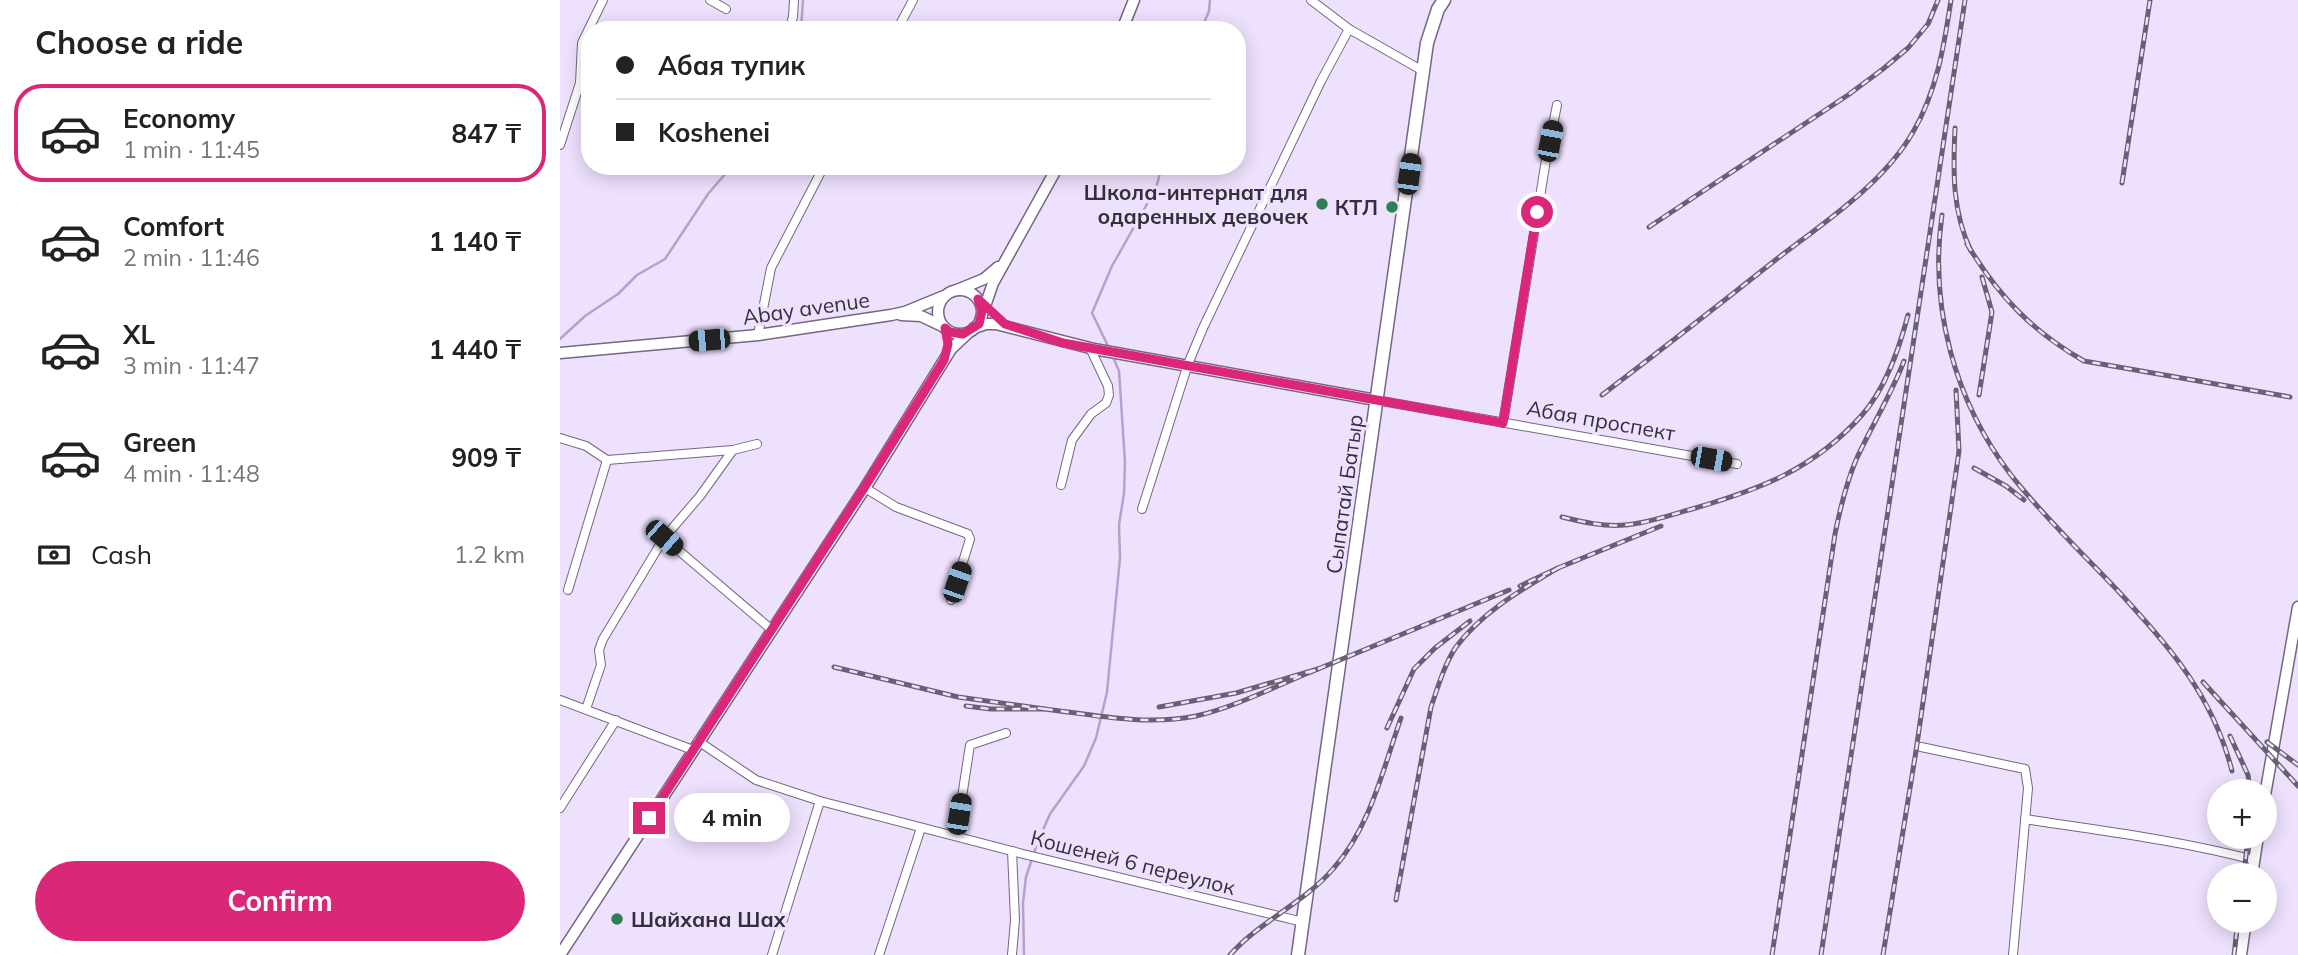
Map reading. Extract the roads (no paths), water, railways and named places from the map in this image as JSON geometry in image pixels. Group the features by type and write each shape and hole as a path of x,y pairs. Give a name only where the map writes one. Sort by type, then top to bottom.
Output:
{"main road":[{"path":"1126,21 1134,0"},
{"name":"Сыпатай Батыр","path":"1298,955 1427,43 1438,9 1444,0"},
{"path":"560,955 956,342 972,330 981,318 981,303 1053,175"},
{"path":"891,315 905,312 984,279 997,268 1010,250"},
{"path":"957,290 972,293 997,319 1017,329"},
{"path":"944,296 938,308 948,344 945,359"},
{"path":"891,315 921,316 957,334 986,324 1017,329 1092,349 1188,364 1377,400"},
{"name":"Abay avenue","path":"560,353 758,335 891,315"},
{"path":"2268,779 2298,607"},
{"path":"2254,863 2256,849"},
{"path":"2241,955 2244,933"}],"street":[{"path":"593,21 603,0"},
{"path":"710,0 726,9"},
{"path":"792,21 793,0"},
{"path":"902,21 913,0"},
{"path":"1311,0 1349,29 1423,71"},
{"path":"1142,509 1188,364 1315,94 1349,29"},
{"path":"560,145 580,83 581,63"},
{"path":"1503,423 1557,105"},
{"path":"758,335 771,268 819,175"},
{"path":"1061,485 1072,440 1091,414 1106,402 1109,396 1108,386 1092,349"},
{"name":"Абая проспект","path":"1377,400 1737,464"},
{"path":"560,438 586,446 607,460 733,450 757,444"},
{"path":"586,709 601,665 599,650 603,639 664,538 701,496 733,450"},
{"path":"568,590 607,460"},
{"path":"864,488 896,507 968,534 970,539 951,600"},
{"path":"664,538 772,630"},
{"name":"Кошеней 6 переулок","path":"560,700 696,745 757,780 820,802 1303,922"},
{"path":"560,808 616,720"},
{"path":"956,836 970,745 1006,733"},
{"path":"1921,747 2025,769 2028,788 2013,955"},
{"path":"772,955 820,802"},
{"path":"2025,819 2150,838 2254,860"},
{"path":"879,955 921,828"},
{"path":"1012,851 1012,955"}],"waterway":[{"path":"802,21 803,0"},
{"path":"1205,21 1210,0"},
{"path":"560,339 585,316 618,294 637,275 665,259 708,194 724,175"},
{"path":"1109,348 1092,313 1112,266 1156,188 1160,175"},
{"path":"1024,955 1023,903 1026,877 1050,814 1084,766 1096,738 1107,692 1120,558 1119,525 1125,462 1119,371 1113,357"}],"railway":[{"path":"1649,227 1883,69 1908,48 1928,24 1938,0"},
{"path":"1602,395 1834,216 1886,168 1913,132 1928,101 1942,51 1951,0"},
{"path":"1821,955 1965,0"},
{"path":"2122,183 2150,0"},
{"path":"1955,128 1954,175 1957,206 1971,251"},
{"path":"1942,215 1939,284 1943,318 1961,385 1975,417 1991,447 2024,491 2173,654 2202,696 2214,719 2232,771"},
{"path":"1967,244 1991,280 2018,311 2048,338 2084,361 2290,397"},
{"path":"1979,395 1992,312 1982,277"},
{"path":"1562,517 1609,525 1642,522 1740,494 1805,464 1843,434 1862,415 1878,393 1891,368 1908,315"},
{"path":"1772,955 1839,515 1856,460 1904,361"},
{"path":"1883,955 1916,751 1959,451 1956,390"},
{"path":"1974,468 2024,500"},
{"path":"1558,568 1661,526"},
{"path":"1396,900 1431,707 1448,661 1466,634 1490,612 1558,568 1520,586"},
{"path":"1318,669 1509,590"},
{"path":"1387,728 1414,669 1435,648 1470,621"},
{"path":"834,667 958,697 1045,709 966,706"},
{"path":"1045,709 1120,719 1177,719 1227,707 1318,669 1236,693 1159,707"},
{"path":"2203,682 2298,786"},
{"path":"1230,955 1321,881 1346,853 1366,817 1401,718"},
{"path":"2230,736 2248,779"},
{"path":"2267,742 2298,765"},
{"path":"2245,863 2247,849"},
{"path":"2234,955 2237,933"}],"place":[{"name":"Школа-интернат для одаренных девочек","path":"1322,204"},
{"name":"КТЛ","path":"1392,207"},
{"name":"Шайхана Шах","path":"617,919"}]}
